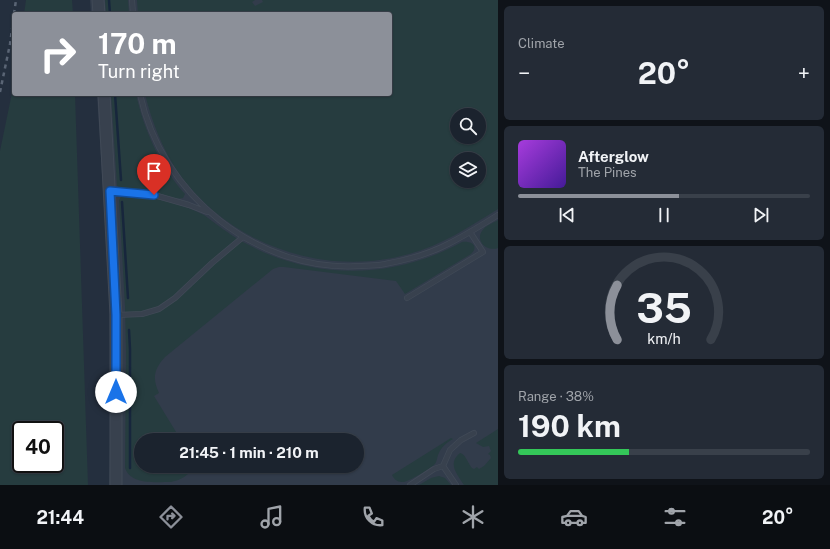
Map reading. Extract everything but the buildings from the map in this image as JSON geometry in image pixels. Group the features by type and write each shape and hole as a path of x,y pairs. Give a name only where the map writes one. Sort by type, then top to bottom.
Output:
{"street":[{"path":"98,0 99,12"},
{"path":"104,96 116,315 116,485"}],"lane":[{"path":"132,0 133,12"},
{"path":"141,96 156,140 170,167 186,188 211,214 232,230 272,251 296,259 318,264 331,265 357,266 385,264 424,254 448,244 498,215"},
{"path":"110,191 154,195 190,205 211,214"},
{"path":"407,298 483,252 470,232"},
{"path":"116,315 142,314 159,309 175,298 212,263 243,237"},
{"path":"410,485 443,466 450,450 461,440 474,433"},
{"path":"443,466 456,485"}],"shaded area":[{"path":"90,0 498,0 498,485 109,485 111,401 109,299 97,96 392,96 392,12 91,12"}],"green space":[{"path":"26,0 72,0 73,12 24,12"},
{"path":"105,0 128,0 129,12 106,12"},
{"path":"137,0 255,0 252,2 255,6 263,2 262,0 498,0 498,209 455,235 433,246 409,254 377,260 344,262 312,258 281,249 251,236 224,219 199,197 178,172 167,154 158,134 146,96 392,96 392,12 138,12"},
{"path":"12,93 12,96 75,96 88,485 0,485 0,151"},
{"path":"111,96 136,96 148,134 154,147 168,172 185,194 183,198 174,198 158,193 131,190 117,186"},
{"path":"125,194 156,199 185,207 204,215 243,242 273,256 300,264 327,269 355,271 382,269 410,263 436,254 462,242 471,243 474,246 474,249 471,254 405,294 396,281 284,267 273,269 165,357 158,366 155,374 155,383 159,393 154,396 177,433 134,433 134,473 188,473 171,482 144,481 132,477 125,468 126,353 119,200"},
{"path":"498,220 498,248 494,249 486,247 481,242 480,235 485,228"},
{"path":"498,429 498,485 464,485 454,469 454,461 456,457 460,453 462,454 474,469 477,467 479,469 484,466 491,458 488,454 491,451 489,446 483,447 476,443"},
{"path":"451,438 453,439 441,450 437,461 429,469 405,482 397,481 392,475"},
{"path":"439,476 445,478 451,485 419,485 431,478"}],"waterway":[{"path":"109,0 110,12"},
{"path":"115,96 121,180"},
{"path":"122,202 128,298"},
{"path":"129,330 130,468"}],"railway":[{"path":"14,12 16,0"},
{"path":"0,92 12,30"}],"route":[{"path":"116,392 116,315 110,191 154,195"}]}
